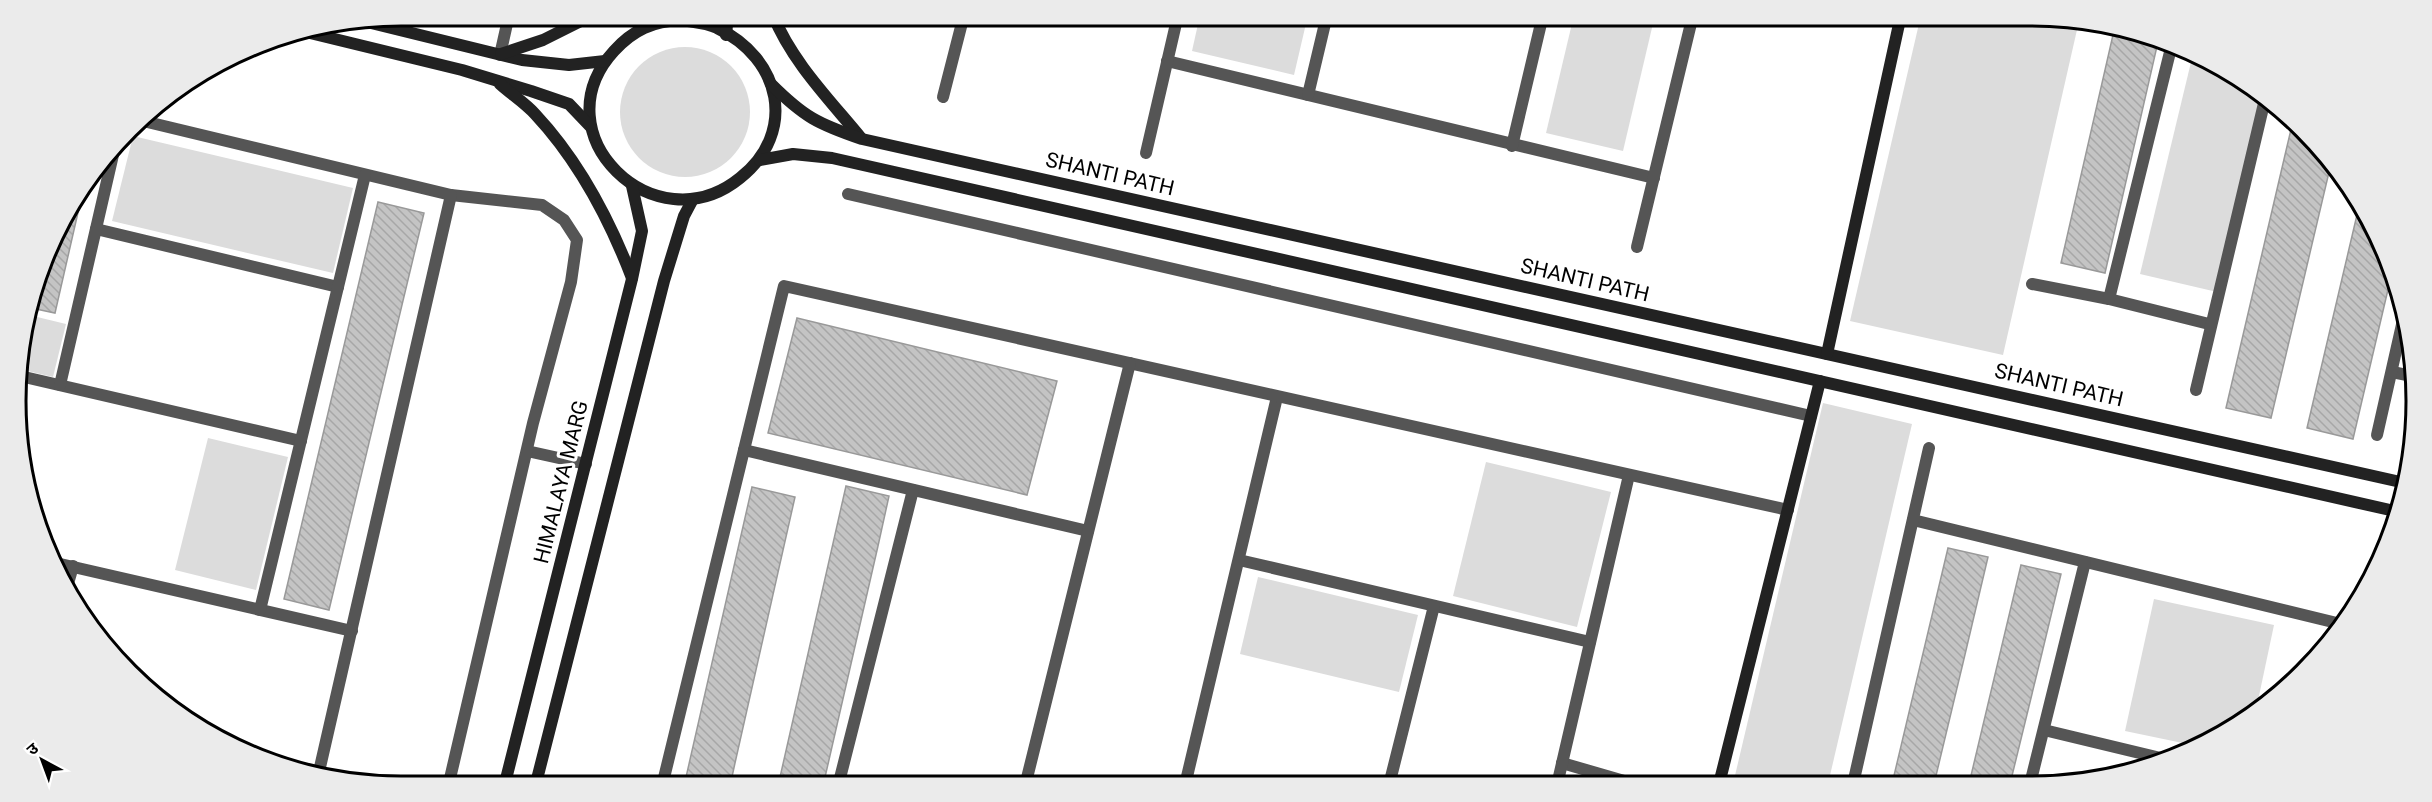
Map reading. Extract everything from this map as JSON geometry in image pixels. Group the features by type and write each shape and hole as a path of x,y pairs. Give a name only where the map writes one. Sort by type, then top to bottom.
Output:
{"main road":[{"path":"383,26 500,55 569,65 605,61"},
{"path":"500,55 543,40 571,26"},
{"path":"590,126 593,81 605,61 623,42 646,26"},
{"path":"318,35 495,80 569,104 590,126 602,156 632,186 654,196 693,199 708,197 732,184 760,160 769,144 777,107 771,84 757,60 713,26"},
{"path":"726,35 727,26"},
{"path":"778,26 819,89 862,139"},
{"path":"1827,354 1899,26"},
{"path":"495,80 535,114 578,170 612,227 632,279"},
{"name":"SHANTI PATH","path":"771,84 798,111 819,125 862,139 2397,481"},
{"path":"760,160 792,154 832,158 2390,510"},
{"name":"HIMALAYA MARG","path":"507,776 632,279 642,231 632,186"},
{"path":"538,776 664,281 684,216 693,199"},
{"path":"1721,776 1820,381"}],"street":[{"path":"500,55 507,26"},
{"path":"943,97 961,26"},
{"path":"1146,153 1175,26"},
{"path":"1308,95 1324,26"},
{"path":"1512,146 1540,26"},
{"path":"1637,246 1690,26"},
{"path":"2109,298 2170,52"},
{"path":"1167,62 1654,178"},
{"path":"2196,390 2209,324 2263,106"},
{"path":"149,122 452,195 542,205 564,220 577,240 571,282 527,451 451,776"},
{"path":"60,385 111,162"},
{"path":"260,610 365,175"},
{"path":"848,194 1811,416"},
{"path":"320,767 452,195"},
{"path":"96,229 338,287"},
{"path":"2032,284 2109,298 2209,324"},
{"path":"664,776 784,286 1788,510"},
{"path":"2377,435 2400,334"},
{"path":"1027,776 1130,363"},
{"path":"2392,372 2406,375"},
{"path":"26,377 301,441"},
{"path":"1187,776 1277,397"},
{"path":"1855,776 1929,448"},
{"path":"744,450 1088,531"},
{"path":"527,451 585,464"},
{"path":"1559,776 1629,475"},
{"path":"841,776 913,490"},
{"path":"1913,520 2334,622"},
{"path":"1239,560 1590,642"},
{"path":"2032,776 2085,562"},
{"path":"63,564 352,631"},
{"path":"70,578 72,566"},
{"path":"1391,776 1434,606"},
{"path":"2044,730 2154,756"},
{"path":"1562,763 1607,776"}],"shaded area":[{"path":"1198,26 1305,26 1294,75 1192,51"},
{"path":"1571,26 1652,26 1623,151 1546,133"},
{"path":"1918,26 2056,26 2077,29 2003,355 1850,321"},
{"path":"685,47 710,52 731,66 745,87 750,112 745,137 731,158 710,172 685,177 660,172 639,158 625,137 620,112 625,87 639,66 660,52"},
{"path":"2191,61 2219,76 2262,104 2217,292 2140,274"},
{"path":"134,136 353,188 333,273 112,221"},
{"path":"35,317 66,324 53,377 27,371"},
{"path":"1823,403 1912,424 1830,776 1735,776"},
{"path":"208,438 288,457 256,590 175,570"},
{"path":"1486,462 1611,492 1577,627 1453,596"},
{"path":"1258,577 1418,615 1399,692 1240,654"},
{"path":"2154,599 2274,625 2258,700 2219,726 2185,743 2125,731"}],"building":[{"path":"2113,35 2157,47 2105,273 2061,263"},
{"path":"2291,130 2329,172 2271,418 2226,408"},
{"path":"378,202 424,213 329,610 284,599"},
{"path":"79,208 55,313 37,309 38,304 54,257"},
{"path":"2357,215 2378,257 2389,286 2353,439 2307,428"},
{"path":"797,318 1057,381 1027,495 768,433"},
{"path":"846,486 889,496 825,776 780,776"},
{"path":"752,487 795,497 732,776 686,776"},
{"path":"1948,548 1988,557 1936,776 1894,776"},
{"path":"2021,565 2061,574 2012,776 1971,776"}]}
